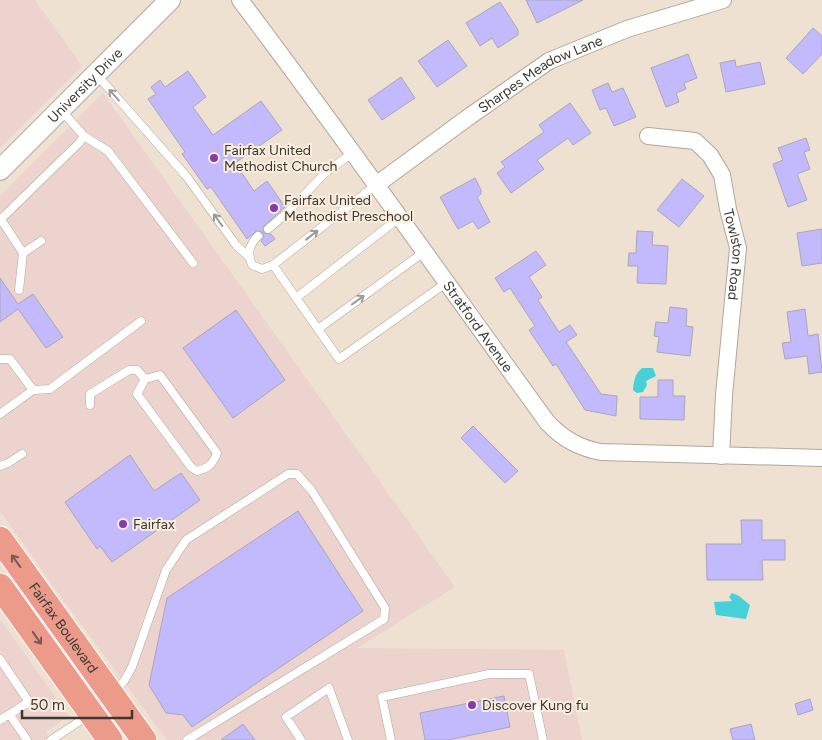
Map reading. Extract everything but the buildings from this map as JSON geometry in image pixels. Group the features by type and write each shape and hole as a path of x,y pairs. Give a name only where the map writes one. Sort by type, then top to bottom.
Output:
{"main road":[{"name":"Fairfax Boulevard","path":"0,539 144,740"},
{"name":"Fairfax Boulevard","path":"0,586 110,740"}],"street":[{"name":"University Drive","path":"0,170 170,0"},
{"name":"Stratford Avenue","path":"240,0 309,90 547,422 559,434 586,449 601,452 822,458"},
{"name":"Sharpes Meadow Lane","path":"376,185 549,61 627,29 723,0"},
{"name":"Towlston Road","path":"648,136 695,141 710,155 722,175 738,248 724,395 721,456"}],"lane":[{"path":"96,74 187,176 236,245 249,257"},
{"path":"61,110 84,136 108,151 193,263"},
{"path":"19,290 22,253 0,219 84,136"},
{"path":"268,229 287,214 324,174 352,152"},
{"path":"258,236 250,244 249,257 252,265 262,269 274,265 376,185"},
{"path":"296,298 399,218"},
{"path":"22,253 41,241"},
{"path":"318,329 424,252"},
{"path":"274,265 339,359 446,283"},
{"path":"0,414 33,390 50,389 141,321"},
{"path":"0,360 10,360 33,390"},
{"path":"90,405 90,394 129,370 137,370 144,379"},
{"path":"160,375 218,453 214,463 207,468 197,471 191,467 138,394 144,379 160,375"},
{"path":"0,466 22,454"},
{"path":"112,694 130,671 166,570 186,540 288,474 297,474 312,491 385,608 384,619 187,740"},
{"path":"0,660 29,702 0,720"},
{"path":"391,740 382,697 489,674 529,674 543,740"},
{"path":"301,740 286,717 329,688 348,740"},
{"path":"57,739 91,713"},
{"path":"10,715 27,740"}],"shaded area":[{"path":"0,0 35,0 82,66 0,148"},
{"path":"103,93 455,587 357,648 564,650 582,740 167,740 61,597 0,511 0,196"},
{"path":"0,619 69,716 46,732 51,740 0,740"}],"water":[{"path":"642,368 653,368 656,376 646,381 647,385 643,392 637,393 633,390 634,383 636,375"},
{"path":"732,593 750,605 746,619 716,615 714,602 732,601 729,597"}],"place":[{"name":"Fairfax United Methodist Church","path":"214,158"},
{"name":"Fairfax United Methodist Preschool","path":"274,208"},
{"name":"Fairfax","path":"123,524"},
{"name":"Discover Kung fu","path":"472,705"}]}
